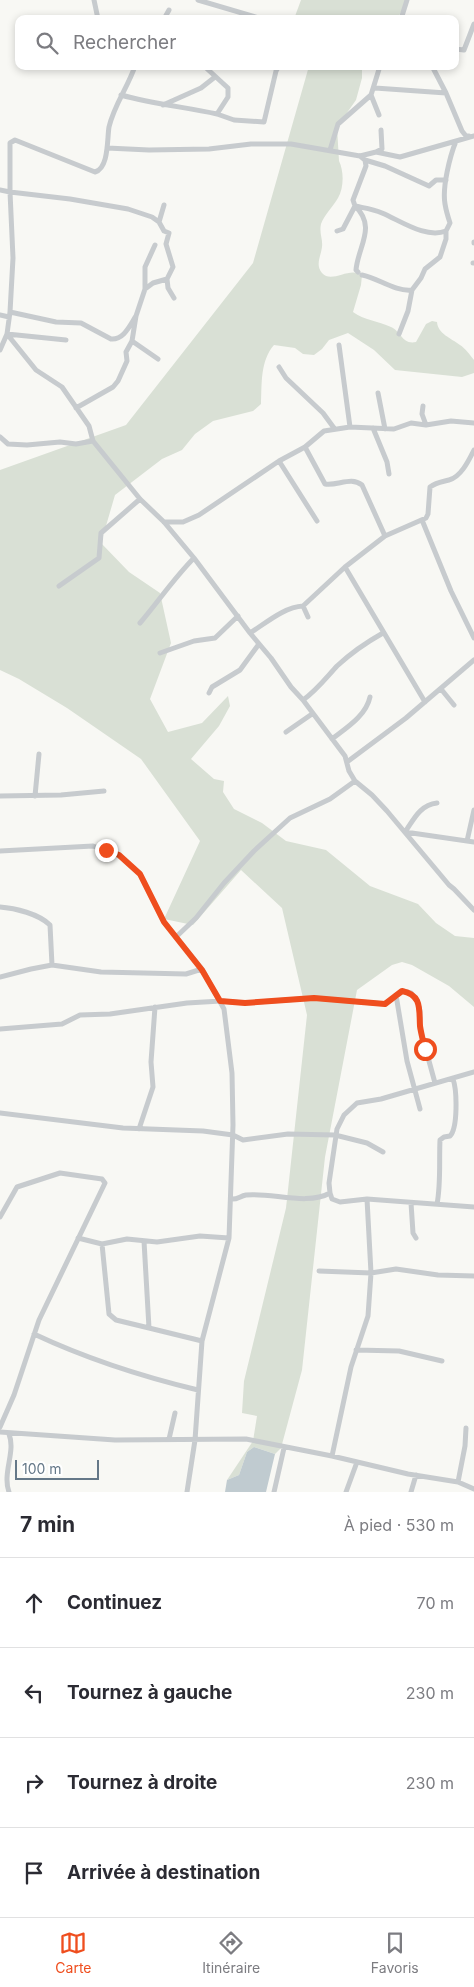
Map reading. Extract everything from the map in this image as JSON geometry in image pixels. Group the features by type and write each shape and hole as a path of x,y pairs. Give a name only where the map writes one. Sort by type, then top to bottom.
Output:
{"street":[{"path":"94,0 97,15"},
{"path":"198,0 249,15"},
{"path":"402,15 408,0"},
{"path":"166,15 169,10"},
{"path":"403,10 405,15"},
{"path":"459,50 464,50 474,24"},
{"path":"0,350 7,334 10,314 13,258 10,143 12,140 15,140 95,172 100,170 103,167 109,128 121,95 134,70"},
{"path":"208,70 228,88 229,92 217,114"},
{"path":"121,95 163,106 217,114 234,120 264,122 277,70"},
{"path":"330,150 338,124 371,94 375,88 379,70"},
{"path":"434,70 462,131 466,136 473,136"},
{"path":"163,106 201,88 216,77"},
{"path":"375,88 446,93"},
{"path":"371,94 379,115"},
{"path":"362,158 382,149 381,130"},
{"path":"376,152 400,157 473,136"},
{"path":"399,334 408,311 412,290 421,278 424,269 440,257 446,239 446,231 450,223 444,202 446,180 456,140"},
{"path":"107,148 149,150 209,149 251,144 282,144 330,150 362,158 429,186 436,180 446,180"},
{"path":"362,158 366,166 353,200 364,218 366,234 363,247 357,257 356,270 360,274 403,290 412,290"},
{"path":"0,190 128,209 152,217 164,231 169,233 166,244 173,267 168,279 168,288 174,298"},
{"path":"158,222 164,205"},
{"path":"355,206 380,212 424,232 437,235 446,231"},
{"path":"337,231 342,229 355,206"},
{"path":"76,408 114,387 127,361 126,352 132,341 136,316 144,289 145,267 155,245"},
{"path":"144,289 168,279"},
{"path":"0,315 10,314 56,322 81,323 115,339 121,336 136,316"},
{"path":"7,334 66,340"},
{"path":"7,334 36,370 62,387 89,426 93,441 140,499 164,522 194,558 250,633 272,658 291,687 345,756 355,781 372,795 449,886 474,910"},
{"path":"132,341 158,359"},
{"path":"339,345 350,427"},
{"path":"279,367 286,378 323,412 334,428"},
{"path":"378,393 385,429"},
{"path":"422,406 422,414 426,425"},
{"path":"164,522 183,522 199,515 280,461 305,447 324,431 350,427 402,428 411,423 426,425 452,422 474,423"},
{"path":"373,428 387,462 389,474"},
{"path":"0,437 8,444 27,445 60,442 76,444 93,441"},
{"path":"305,447 325,484 352,480 358,481 362,485 385,536"},
{"path":"250,633 274,617 296,606 303,606 345,567 385,536 422,520 428,514 430,487 436,483 451,480 459,474 474,450"},
{"path":"280,461 317,521"},
{"path":"59,586 99,558 101,533 140,499"},
{"path":"422,520 451,591 474,638"},
{"path":"140,623 180,572 194,558"},
{"path":"345,567 425,702"},
{"path":"303,606 308,617"},
{"path":"160,653 194,641 215,638 238,616"},
{"path":"303,700 314,693 339,664 369,641 383,634"},
{"path":"209,693 212,687 240,670 259,644"},
{"path":"347,762 425,702 474,660"},
{"path":"441,689 454,705"},
{"path":"332,739 357,719 368,704 370,697"},
{"path":"286,732 312,714"},
{"path":"35,796 39,754"},
{"path":"176,937 196,918 224,883 254,851 290,818 330,799 355,781"},
{"path":"0,796 61,795 104,791"},
{"path":"405,832 420,810 437,803"},
{"path":"467,841 474,810"},
{"path":"405,832 474,842"},
{"path":"0,851 93,846 119,855 140,874 164,922 202,970 220,1001 226,1019 231,1064 233,1135 229,1238 202,1341 196,1440 186,1492"},
{"path":"0,907 28,914 50,925 52,965"},
{"path":"0,977 52,965 102,972 186,974 202,970"},
{"path":"0,1029 62,1024 80,1015 110,1014 155,1006 220,1001 245,1003 314,998 385,1004 402,991 411,993 418,1000 420,1028 435,1083"},
{"path":"396,995 407,1061 420,1109"},
{"path":"139,1129 153,1087 151,1062 155,1006"},
{"path":"474,1072 453,1080 435,1083 381,1099 357,1103 344,1115 335,1134 329,1183 332,1199 340,1202 367,1199 474,1207"},
{"path":"437,1204 440,1140 444,1136 450,1136 455,1132 456,1125 456,1088 453,1080"},
{"path":"0,1113 123,1128 203,1131 233,1135 243,1140 288,1134 335,1134 367,1143 383,1152"},
{"path":"0,1216 17,1187 60,1173 102,1179 104,1182 104,1186 39,1320 14,1395 0,1427"},
{"path":"231,1199 234,1200 245,1196 300,1198 324,1196 330,1193"},
{"path":"332,1456 343,1399 356,1350 368,1316 371,1273 367,1199"},
{"path":"411,1203 413,1233 416,1238"},
{"path":"78,1238 102,1244 127,1239 171,1242 200,1236 229,1238"},
{"path":"144,1241 149,1328"},
{"path":"102,1244 110,1314 116,1320 202,1341"},
{"path":"319,1271 371,1273 396,1269 438,1275 474,1276"},
{"path":"34,1334 66,1350 162,1382 198,1390"},
{"path":"356,1350 399,1351 442,1361"},
{"path":"169,1439 175,1413"},
{"path":"458,1482 465,1446 466,1428"},
{"path":"0,1432 115,1440 246,1439 458,1482 474,1489"},
{"path":"9,1434 11,1440 6,1470 9,1492"},
{"path":"274,1492 284,1448"},
{"path":"346,1492 357,1462"},
{"path":"411,1492 416,1475"}],"shaded area":[{"path":"301,0 408,0 399,15 295,15"},
{"path":"308,70 362,70 362,78 356,100 337,127 339,161 343,180 338,198 321,224 320,270 326,276 331,277 352,272 362,275 353,312 391,327 405,340 416,342 426,324 432,321 437,322 442,333 462,346 474,360 474,373 462,377 395,370 374,350 348,333 329,340 314,355 303,354 295,348 274,345 269,351 264,365 261,404 253,411 213,421 195,434 182,450 162,459 115,495 101,543 129,572 160,593 171,643 150,699 168,732 202,723 228,696 230,706 219,726 191,759 214,779 224,781 223,792 234,809 262,823 286,841 326,850 370,886 418,904 436,923 455,936 474,938 474,1007 449,986 412,965 402,962 392,965 357,990 325,1157 302,1370 281,1448 275,1454 254,1447 247,1452 239,1475 227,1480 253,1441 257,1416 242,1413 244,1381 286,1208 307,1015 282,908 241,870 193,925 164,919 200,841 141,759 67,708 19,679 0,670 0,470 126,425 253,263"},
{"path":"254,1447 275,1454 266,1492 225,1492 227,1480 239,1475 247,1452"}],"route":[{"path":"106,850 119,855 140,874 164,922 202,970 220,1001 245,1003 314,998 385,1004 402,991 411,993 418,1000 420,1028 425,1049"}]}
